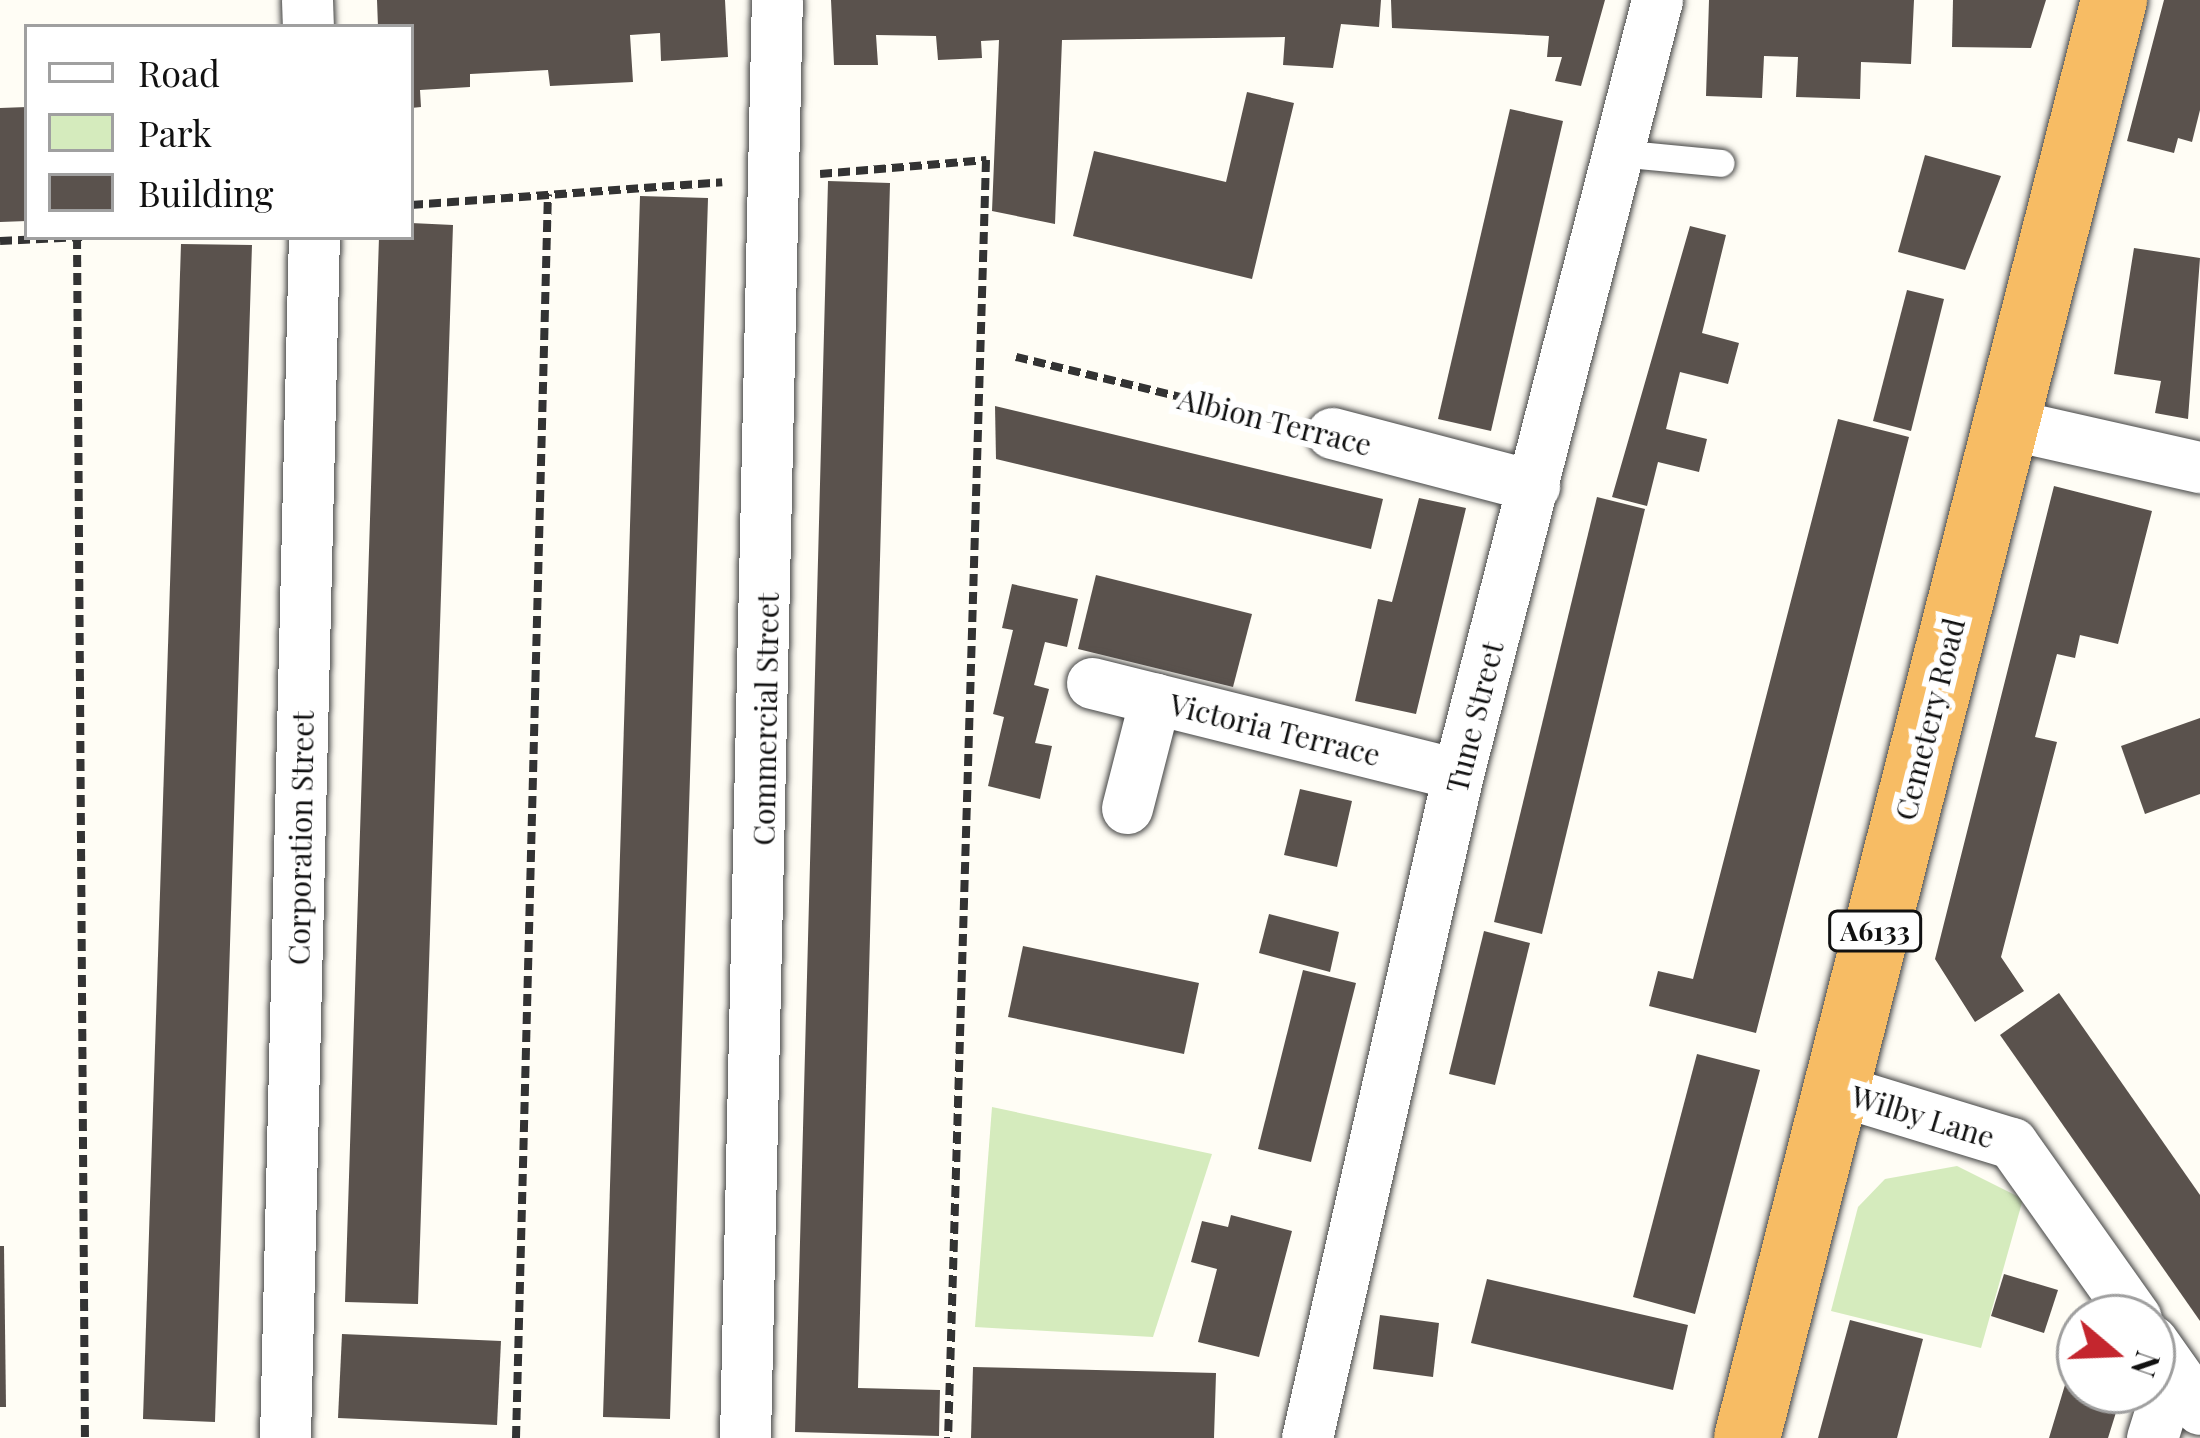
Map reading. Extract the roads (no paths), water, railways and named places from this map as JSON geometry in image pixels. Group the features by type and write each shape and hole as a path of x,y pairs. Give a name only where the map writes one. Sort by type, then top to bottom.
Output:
{"highway":[{"name":"Cemetery Road","path":"1747,1438 2114,0"}],"street":[{"name":"Commercial Street","path":"746,1438 777,178 777,0"},
{"name":"Tune Street","path":"1307,1438 1458,774 1657,0"},
{"name":"Corporation Street","path":"285,1438 314,240"},
{"path":"2004,423 2200,467"},
{"name":"Albion Terrace","path":"1332,434 1534,486"},
{"name":"Victoria Terrace","path":"1092,683 1458,774"},
{"path":"1127,808 1155,699"},
{"name":"Wilby Lane","path":"1835,1089 2012,1143 2119,1294"}],"lane":[{"path":"1618,153 1721,163"}]}
